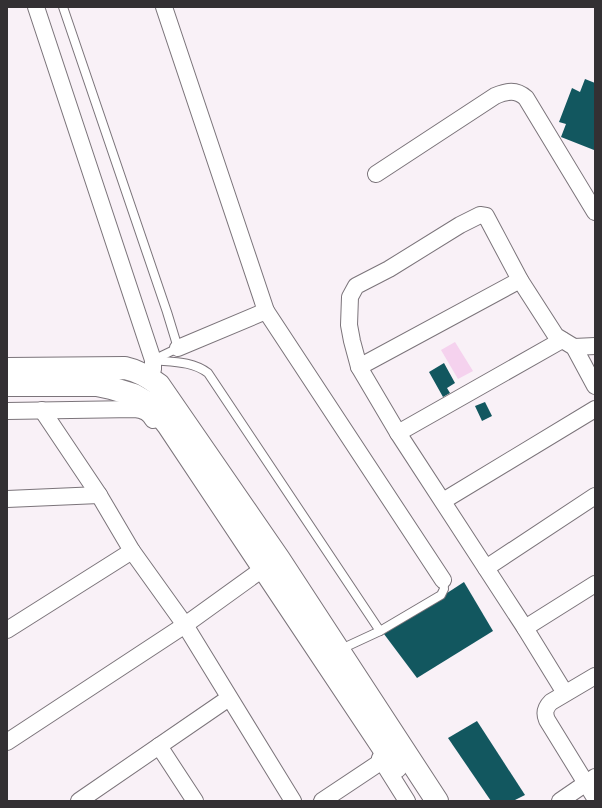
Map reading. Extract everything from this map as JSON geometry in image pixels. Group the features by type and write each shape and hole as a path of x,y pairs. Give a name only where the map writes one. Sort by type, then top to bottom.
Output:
{"main road":[{"path":"7,369 126,368 137,371 152,369 159,385 279,559 437,801"},
{"path":"7,385 97,385 122,391 153,406 168,425 260,570 419,801"}],"street":[{"path":"36,7 152,369"},
{"path":"164,7 266,311 443,580"},
{"path":"376,174 495,96 502,93 516,91 526,98 595,212"},
{"path":"565,693 525,628 398,433 359,367 349,325 350,296 356,286 389,269 460,225 480,215 486,216 520,280 556,336 568,344 595,386"},
{"path":"359,367 520,280"},
{"path":"178,348 266,311"},
{"path":"398,433 568,344 595,346"},
{"path":"7,411 136,409 146,412 155,422 260,570 407,801"},
{"path":"443,501 595,409"},
{"path":"42,410 99,496 132,551 185,625 293,801"},
{"path":"7,499 99,496"},
{"path":"486,568 595,496"},
{"path":"7,630 132,551"},
{"path":"7,742 185,625 260,570"},
{"path":"525,628 595,584"},
{"path":"595,676 551,702 545,713 547,720 590,779 595,800"},
{"path":"79,801 98,796 159,746 229,698"},
{"path":"159,746 195,801"},
{"path":"322,801 382,761"},
{"path":"560,801 590,779"}],"lane":[{"path":"63,7 178,348 152,369"},
{"path":"152,369 188,364 208,373 380,631"},
{"path":"338,650 380,631 440,595 444,589 443,580"}],"shaded area":[{"path":"455,342 473,371 458,379 441,350"}],"building":[{"path":"585,79 595,83 594,150 561,137 566,124 559,122 572,88 580,92"},
{"path":"444,363 455,383 447,388 450,393 443,397 429,372"},
{"path":"485,402 492,416 482,421 475,406"},
{"path":"464,582 493,631 417,678 384,634"},
{"path":"477,721 525,795 513,801 491,801 448,738"}]}
